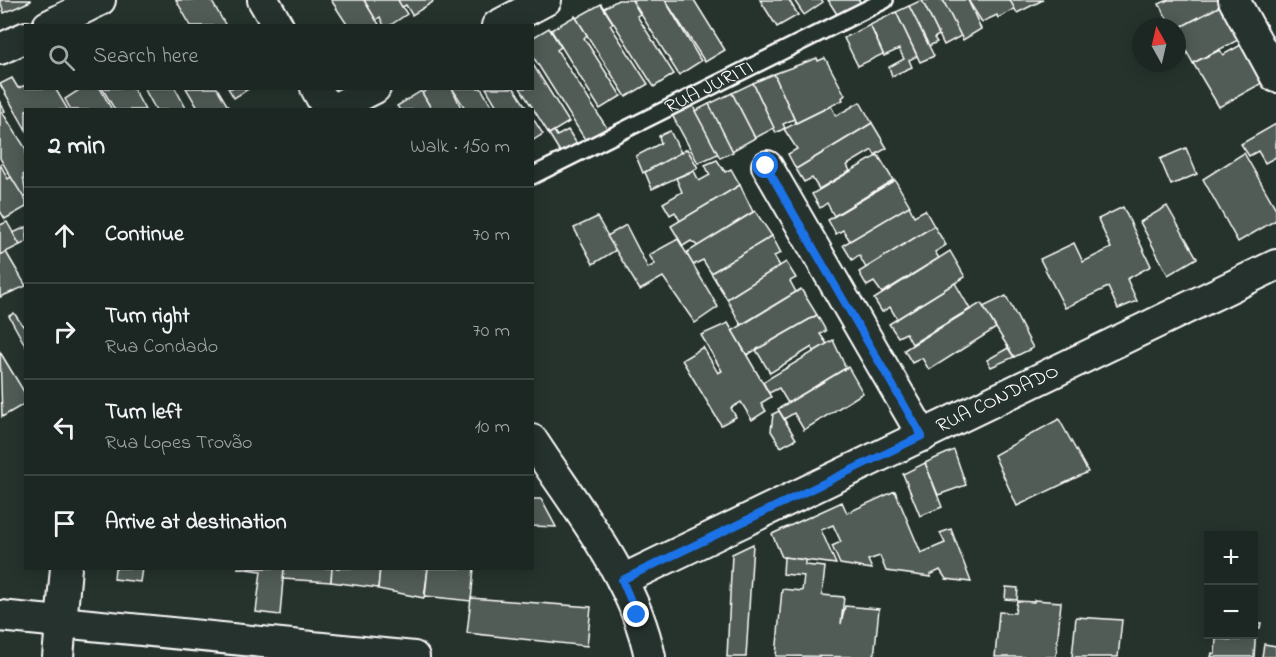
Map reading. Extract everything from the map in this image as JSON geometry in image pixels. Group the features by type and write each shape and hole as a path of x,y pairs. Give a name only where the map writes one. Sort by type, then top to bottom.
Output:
{"street":[{"path":"52,24 100,0"},
{"path":"263,0 277,24"},
{"path":"501,24 546,0"},
{"path":"1234,0 1276,77"},
{"path":"0,49 24,38"},
{"path":"316,90 329,108"},
{"path":"334,108 371,90"},
{"path":"766,166 922,436"},
{"name":"RUA CONDADO","path":"622,580 1276,265"},
{"path":"534,443 622,580 646,637 650,657"},
{"path":"58,657 66,570"},
{"path":"0,616 414,657"}],"lane":[{"name":"RUA JURITI","path":"534,175 885,0"}],"building":[{"path":"0,0 31,0 31,1 4,13"},
{"path":"176,0 211,0 225,24 190,24"},
{"path":"331,0 364,0 379,24 347,24"},
{"path":"364,0 398,0 407,14 392,24 383,24 380,17 376,20"},
{"path":"398,0 432,0 433,2 412,15 406,5 402,7"},
{"path":"618,0 632,0 640,14 637,16 674,74 654,87 604,8"},
{"path":"632,0 665,0 701,61 679,75"},
{"path":"665,0 694,0 725,50 705,62"},
{"path":"760,0 789,0 798,15 777,27"},
{"path":"794,0 822,0 823,2 804,15"},
{"path":"828,0 859,0 863,7 840,19"},
{"path":"922,0 939,35 934,38 937,42 929,46 909,6"},
{"path":"922,0 943,0 961,36 944,45"},
{"path":"943,0 968,0 981,29 963,40"},
{"path":"968,0 1010,0 1015,9 998,18 997,15 982,22"},
{"path":"1010,0 1043,0 1017,13"},
{"path":"1168,0 1222,0 1224,4 1186,24 1186,18 1167,18 1159,4"},
{"path":"601,4 613,23 610,25 648,84 626,97 576,18"},
{"path":"1224,4 1242,38 1193,63 1186,51 1186,24"},
{"path":"909,6 934,56 920,62 896,12"},
{"path":"896,12 917,56 909,60 912,67 892,76 889,67 904,59 899,49 884,56 870,25"},
{"path":"575,16 587,35 584,38 621,96 600,109 551,30"},
{"path":"870,25 883,54 858,66 844,38"},
{"path":"549,28 561,47 557,50 607,128 586,141 534,58 534,37"},
{"path":"1248,41 1271,78 1219,107 1193,63 1220,50 1223,55"},
{"path":"817,58 818,61 825,58 845,95 843,100 796,123 774,74"},
{"path":"534,66 569,122 549,134 521,90 534,90"},
{"path":"774,74 794,119 783,124 785,128 776,133 753,83"},
{"path":"12,78 18,88 24,86 24,90 56,90 67,108 24,108 24,126 0,84"},
{"path":"753,83 774,128 755,138 732,93"},
{"path":"79,90 101,90 111,108 70,108 65,99"},
{"path":"103,90 134,90 144,108 114,108"},
{"path":"145,90 176,90 186,108 155,108"},
{"path":"187,90 218,90 229,108 198,108"},
{"path":"229,90 247,90 234,98"},
{"path":"427,90 453,90 461,108 431,108 422,93"},
{"path":"453,90 482,90 493,108 465,108"},
{"path":"487,90 515,90 527,108 498,108"},
{"path":"421,91 431,108 398,108 397,106"},
{"path":"732,93 755,138 732,151 709,104"},
{"path":"0,102 5,111 2,112 24,146 24,198 0,158"},
{"path":"860,102 872,123 796,169 788,154 797,149 784,129 831,106 836,116"},
{"path":"692,104 718,154 698,163 671,113"},
{"path":"709,104 733,152 720,158 695,111"},
{"path":"534,120 543,134 534,140"},
{"path":"872,123 887,148 875,155 872,150 847,165 850,171 819,189 812,178 804,182 796,169"},
{"path":"1276,124 1276,157 1265,163 1258,151 1249,156 1241,144"},
{"path":"568,130 579,147 562,155 549,134 554,131 557,136"},
{"path":"670,131 681,153 643,173 636,156 661,143 659,136"},
{"path":"1186,148 1197,174 1171,185 1160,159"},
{"path":"687,149 698,168 652,189 645,172"},
{"path":"1244,153 1276,209 1276,220 1238,242 1203,179"},
{"path":"878,155 893,180 834,216 827,203 820,208 812,194"},
{"path":"717,160 725,172 731,169 740,185 680,221 675,212 670,215 663,203 682,192 676,178 694,171 699,181 710,175 705,165"},
{"path":"0,164 8,179 11,177 24,198 24,208 5,219 0,211"},
{"path":"895,180 910,206 850,241 843,230 836,234 828,220"},
{"path":"740,185 753,212 698,246 691,241 683,246 671,226"},
{"path":"909,206 914,216 925,210 934,226 866,268 859,255 852,260 843,245"},
{"path":"1167,206 1197,258 1168,275 1140,222"},
{"path":"1123,207 1151,266 1127,279 1137,301 1118,309 1108,287 1065,308 1040,259 1074,243 1083,262 1111,248 1098,219"},
{"path":"755,211 772,236 711,273 703,260 693,265 686,253"},
{"path":"597,217 616,250 593,264 574,228"},
{"path":"7,222 20,245 0,255 0,225"},
{"path":"626,225 648,268 655,264 649,255 678,239 718,307 695,323 663,277 640,290 607,236"},
{"path":"934,226 946,245 935,252 939,258 882,293 874,282 867,286 859,272"},
{"path":"24,228 24,243 20,245 13,233"},
{"path":"772,236 781,253 774,256 780,266 727,299 711,273"},
{"path":"950,251 965,277 897,319 890,307 882,312 874,299"},
{"path":"6,252 24,283 24,287 0,297 0,255"},
{"path":"786,262 796,278 790,281 796,292 741,325 727,299"},
{"path":"955,283 970,309 912,344 906,333 898,337 889,324"},
{"path":"801,289 817,315 747,355 732,331"},
{"path":"1006,296 1033,348 1014,357 983,307"},
{"path":"981,303 996,328 929,370 922,358 912,363 904,350"},
{"path":"14,313 24,325 24,343 9,316"},
{"path":"817,315 826,331 820,334 827,344 813,352 812,347 770,373 756,350"},
{"path":"728,323 771,397 761,403 766,411 752,420 741,402 731,408 736,417 721,425 682,360 703,347 718,373 722,371 701,335"},
{"path":"833,340 846,368 788,403 779,388 769,393 763,382"},
{"path":"1008,348 1014,357 991,367 987,360"},
{"path":"0,352 24,392 24,404 2,417"},
{"path":"848,367 863,393 804,430 794,413 784,419 778,409"},
{"path":"779,411 796,439 781,447 771,431 773,414"},
{"path":"1059,419 1088,472 1017,506 994,455"},
{"path":"954,450 966,485 938,495 925,463"},
{"path":"925,463 942,507 920,516 903,474"},
{"path":"895,491 921,553 945,543 940,533 951,529 971,582 946,579 940,570 930,575 931,577 886,571 880,556 868,560 872,569 840,564 832,546 841,542 833,525 821,530 836,564 782,557 772,534 842,502 847,513"},
{"path":"534,499 541,499 556,527 534,526"},
{"path":"753,544 746,657 727,657 732,554"},
{"path":"784,557 805,560 805,565 825,567 822,595 844,597 841,624 845,606 879,609 874,657 776,656 782,589 802,591 804,576 783,574"},
{"path":"115,570 142,570 140,582 114,579"},
{"path":"253,570 284,570 280,615 256,612 261,571"},
{"path":"284,570 332,570 331,582 283,579"},
{"path":"332,570 380,570 378,588 331,582"},
{"path":"380,570 428,570 424,598 378,589"},
{"path":"428,570 474,570 471,601 425,596"},
{"path":"1006,587 1018,588 1017,600 1005,599"},
{"path":"471,598 591,607 587,646 467,633"},
{"path":"1034,600 1061,602 1056,657 995,657 999,612 1015,613 1017,601 1034,602"},
{"path":"1076,617 1122,620 1118,657 1072,657"},
{"path":"1216,639 1255,639 1254,657 1211,657 1212,653 1215,654"},
{"path":"1264,644 1276,646 1276,657 1262,657"}],"route":[{"path":"637,615 622,580 922,436 766,166"}]}
